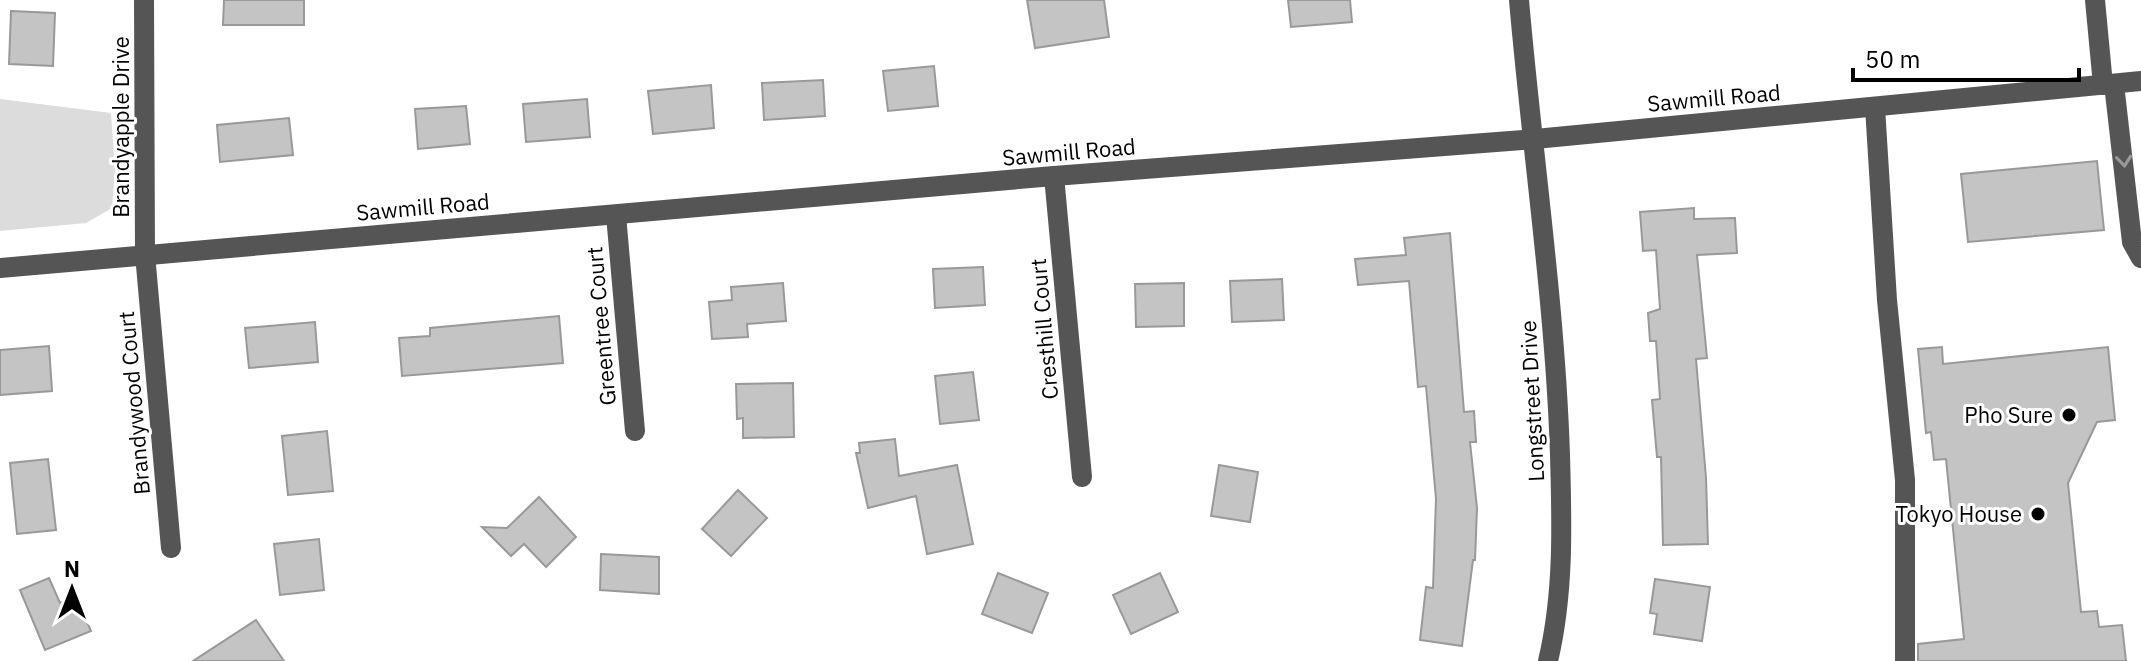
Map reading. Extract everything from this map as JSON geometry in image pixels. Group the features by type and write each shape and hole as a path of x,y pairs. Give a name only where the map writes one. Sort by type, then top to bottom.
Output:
{"street":[{"name":"Brandyapple Drive","path":"144,0 145,254"},
{"name":"Longstreet Drive","path":"1519,0 1559,406 1560,581 1548,661"},
{"path":"2095,0 2132,242 2141,258"},
{"name":"Sawmill Road","path":"0,268 1054,176 1535,139 2141,81"},
{"path":"1875,107 1887,300 1905,480 1905,661"},
{"name":"Cresthill Court","path":"1054,176 1082,477"},
{"name":"Greentree Court","path":"616,215 635,431"},
{"name":"Brandywood Court","path":"145,254 171,548"}],"shaded area":[{"path":"0,99 111,113 115,170 112,208 86,223 0,231"}],"building":[{"path":"224,0 304,0 304,25 223,25"},
{"path":"1027,0 1104,0 1109,37 1035,48"},
{"path":"1288,0 1350,0 1352,22 1291,27"},
{"path":"11,11 55,13 53,66 9,64"},
{"path":"934,66 938,106 888,111 883,71"},
{"path":"823,80 825,116 764,120 762,83"},
{"path":"711,85 714,128 653,134 648,91"},
{"path":"587,99 590,137 526,142 523,104"},
{"path":"466,106 470,144 418,149 415,109"},
{"path":"289,118 293,155 220,162 217,125"},
{"path":"2097,161 2104,230 1968,242 1961,174"},
{"path":"1694,208 1694,219 1735,218 1737,253 1697,255 1707,358 1696,359 1708,544 1663,545 1661,457 1657,457 1652,400 1660,399 1656,341 1650,341 1648,313 1660,309 1656,250 1643,251 1640,212"},
{"path":"1450,233 1464,412 1474,411 1476,442 1470,442 1477,508 1475,560 1462,646 1420,640 1426,587 1433,588 1436,499 1426,386 1418,387 1409,281 1358,285 1355,259 1406,255 1404,238"},
{"path":"983,267 985,305 935,308 933,269"},
{"path":"1282,279 1284,320 1232,322 1230,281"},
{"path":"783,283 786,321 747,324 748,337 712,339 709,302 732,300 731,287"},
{"path":"1184,283 1184,326 1136,327 1135,284"},
{"path":"559,316 563,363 402,376 399,338 430,336 430,328"},
{"path":"315,322 318,362 249,368 245,328"},
{"path":"49,346 52,391 0,395 0,350"},
{"path":"1942,347 1943,364 2108,347 2115,420 2097,422 2068,483 2081,612 2097,611 2099,627 2122,625 2126,661 1918,661 1918,644 1964,639 1946,459 1934,460 1931,432 1926,433 1918,349"},
{"path":"973,372 979,420 940,424 935,376"},
{"path":"793,383 794,437 743,438 743,418 737,419 736,384"},
{"path":"327,431 333,491 288,495 282,436"},
{"path":"895,439 899,476 957,465 973,544 927,554 916,496 868,508 856,453 860,453 859,443"},
{"path":"48,459 56,530 17,534 10,463"},
{"path":"1219,465 1258,472 1250,522 1211,516"},
{"path":"738,490 767,518 731,556 702,529"},
{"path":"539,497 576,537 546,567 524,544 511,556 482,527 507,528"},
{"path":"319,539 324,590 280,595 274,544"},
{"path":"601,554 659,557 659,594 600,590"},
{"path":"998,573 1048,593 1032,633 982,614"},
{"path":"1160,573 1178,612 1131,634 1113,595"},
{"path":"49,578 60,603 76,596 91,631 45,650 20,590"},
{"path":"1655,579 1710,587 1702,641 1654,634 1657,614 1650,613"},
{"path":"256,620 284,661 193,661"}],"place":[{"name":"Pho Sure","path":"2069,415"},
{"name":"Tokyo House","path":"2038,514"}]}
